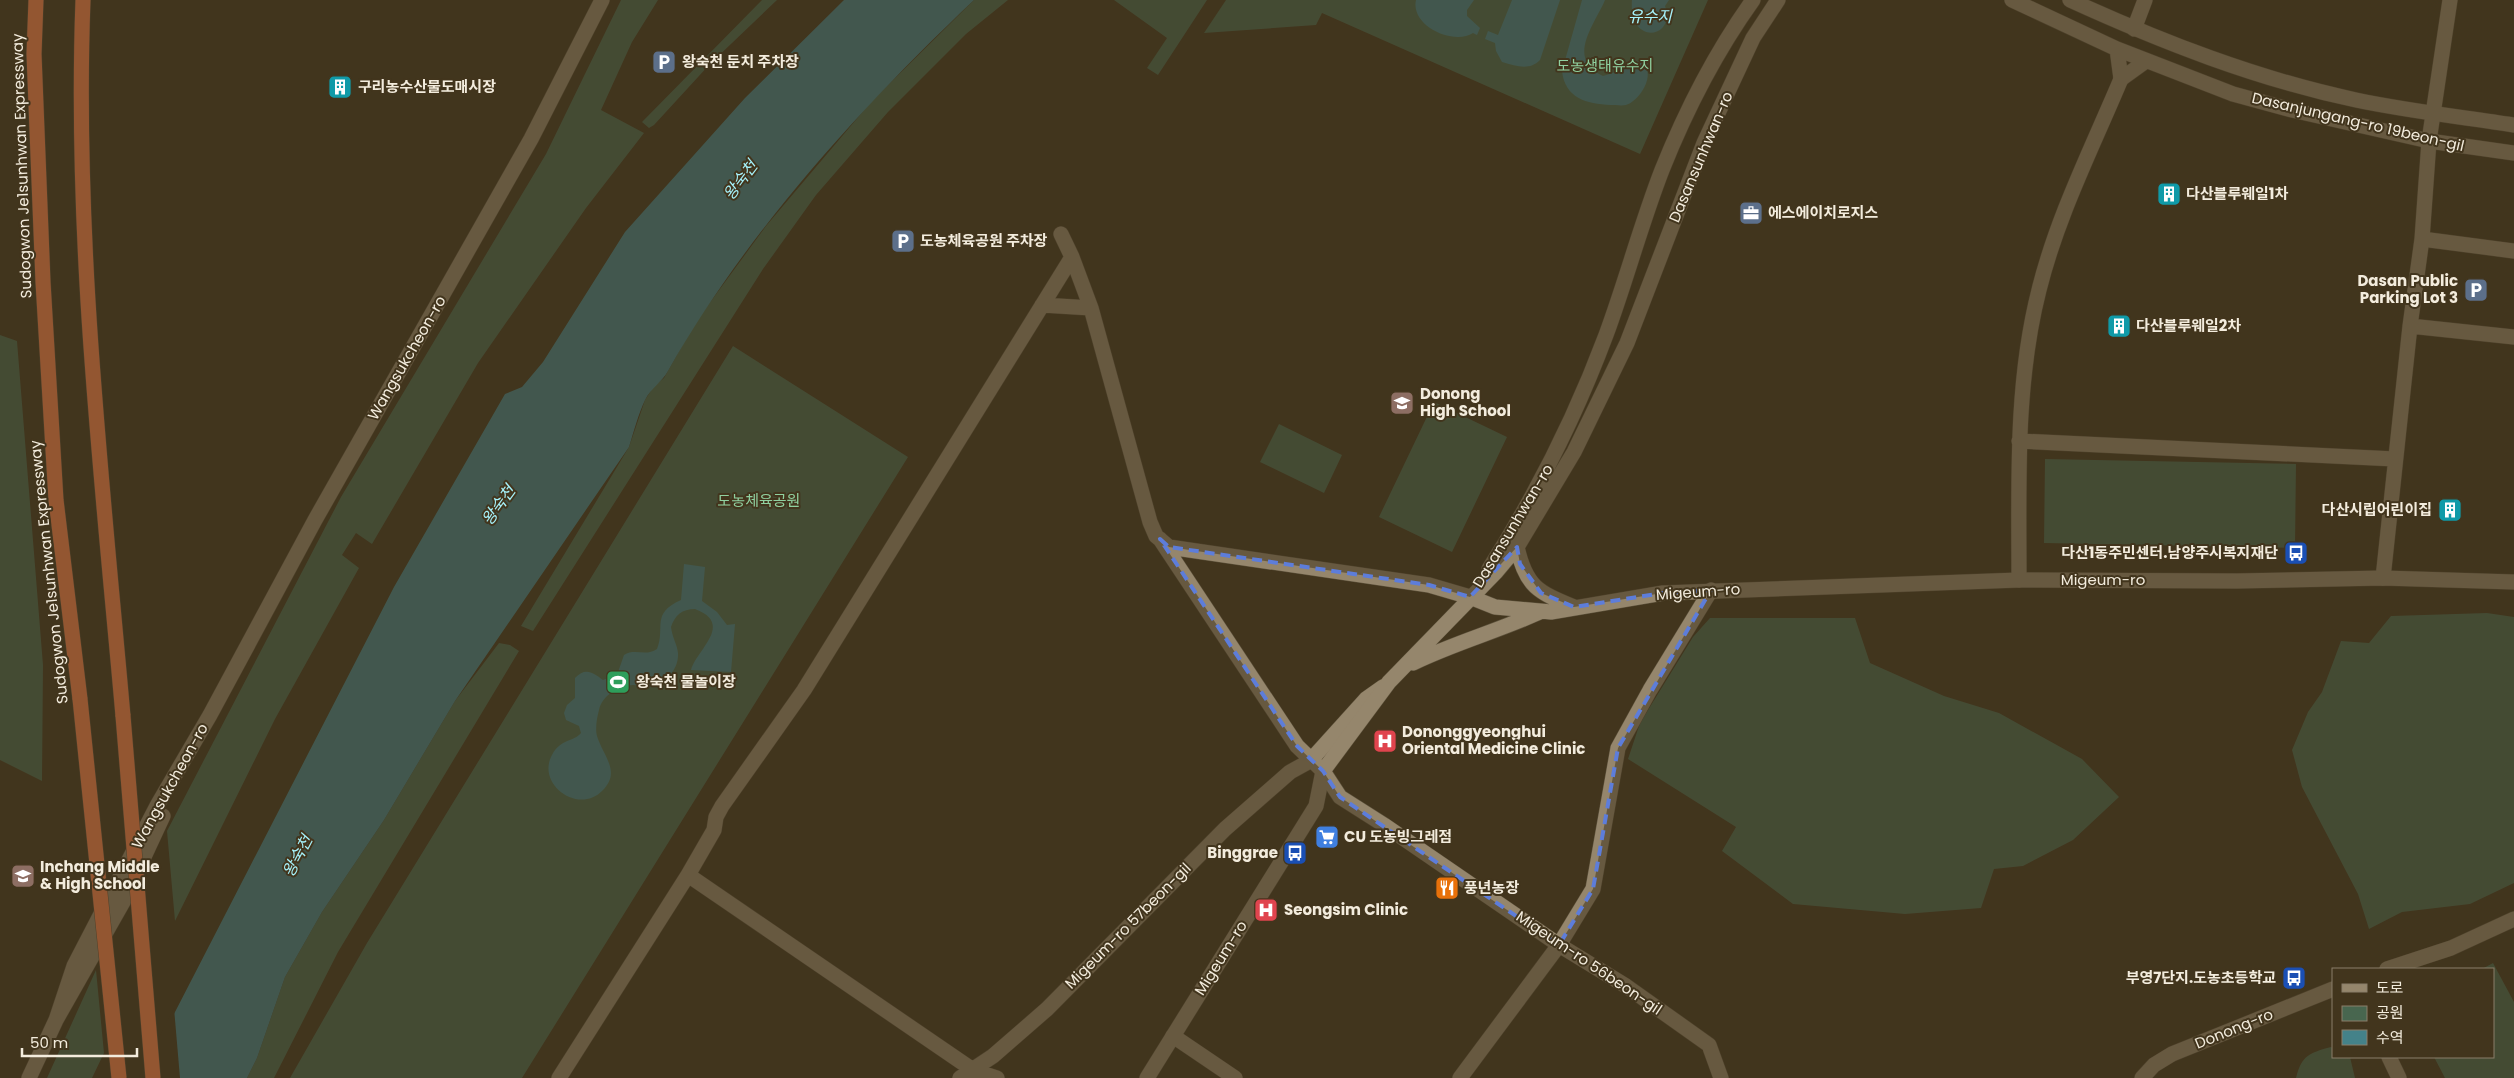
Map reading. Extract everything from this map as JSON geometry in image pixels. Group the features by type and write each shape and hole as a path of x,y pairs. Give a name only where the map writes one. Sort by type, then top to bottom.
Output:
{"highway":[{"name":"Sudogwon Je1sunhwan Expressway","path":"36,0 34,54 43,282 55,490 80,699 119,1078"},
{"path":"83,0 81,65 87,302 154,1078"}],"street":[{"name":"Wangsukcheon-ro","path":"30,1078 56,1020 74,966 158,804 210,715 315,520 531,140 602,0"},
{"name":"Dasansunhwan-ro","path":"1470,597 1545,474 1568,430 1606,335 1662,172 1682,122 1719,52 1753,0"},
{"name":"Dasansunhwan-ro","path":"1470,597 1496,572 1517,547 1574,452 1627,343 1704,142 1753,38 1778,0"},
{"name":"Dasanjungang-ro 19beon-gil","path":"2012,0 2116,49 2233,94 2292,110 2429,141 2514,153"},
{"name":"Dasanjungang-ro 19beon-gil","path":"2070,0 2134,29 2195,53 2311,89 2356,100 2514,125"},
{"path":"2134,29 2145,0"},
{"path":"2383,578 2394,459 2422,239 2429,141 2450,0"},
{"path":"2116,49 2122,79"},
{"path":"2019,580 2019,441 2025,372 2039,290 2065,213 2122,79 2146,61"},
{"path":"1061,234 1072,257 1091,308 1150,522 1297,746 1310,761 1323,770"},
{"path":"2422,239 2514,251"},
{"path":"559,1078 688,875 714,830 716,817 722,806 804,690 1072,257"},
{"path":"1042,305 1091,308"},
{"path":"2410,326 2514,337"},
{"path":"2019,441 2394,459"},
{"path":"1160,539 1169,547 1429,585 1470,597"},
{"path":"1517,547 1520,564 1529,580 1540,593 1574,608"},
{"name":"Migeum-ro","path":"1147,1078 1316,806 1323,770 1390,682 1470,597 1495,607 1541,612 1663,593 2019,580 2237,581 2383,578 2514,582"},
{"path":"1460,1078 1559,945 1593,889 1618,748 1650,690 1711,590"},
{"path":"1404,667 1444,648 1507,627 1541,612"},
{"name":"Migeum-ro 57beon-gil","path":"960,1078 993,1056 1047,1009 1224,829 1290,772 1310,761 1366,700 1390,682"},
{"path":"1290,772 1323,770"},
{"name":"Migeum-ro 56beon-gil","path":"1323,770 1340,797 1559,945 1626,986 1708,1045 1721,1078"},
{"path":"688,875 973,1070 997,1078"},
{"path":"2390,968 2451,948 2514,920"},
{"name":"Donong-ro","path":"2142,1078 2154,1065 2172,1054 2332,989"},
{"path":"1173,1036 1235,1078"},
{"path":"2390,1058 2400,1078"}],"highlighted area":[{"path":"1160,539 1169,547 1429,585 1470,597 1517,547 1520,564 1541,593 1574,607 1663,593 1711,590 1618,748 1593,889 1559,945 1340,797 1323,771 1297,746"}],"green space":[{"path":"621,0 658,0 632,42 601,110 644,133 586,208 478,363 372,544 356,533 342,555 359,568 275,719 175,921 167,831 341,497 546,154"},
{"path":"762,0 777,0 710,64 654,125 649,128 642,122"},
{"path":"974,0 1008,0 966,34 888,112 816,195 763,269 533,631 521,626 629,447 645,400 654,386 664,378 695,323 766,226 871,102"},
{"path":"1114,0 1207,0 1158,75 1147,68 1167,38"},
{"name":"도농생태유수지","path":"1226,0 1708,0 1640,154 1322,13 1316,25 1204,33"},
{"path":"0,335 17,341 43,665 42,781 0,760"},
{"name":"도농체육공원","path":"733,346 908,457 522,1078 290,1078 367,943"},
{"path":"1434,402 1507,437 1452,552 1379,517"},
{"path":"1279,424 1342,455 1324,493 1260,462"},
{"path":"2045,459 2296,464 2295,548 2044,543"},
{"path":"2487,613 2514,617 2514,883 2470,904 2402,912 2369,929 2358,894 2302,787 2292,750 2308,712 2322,692 2341,641 2369,643 2391,616"},
{"path":"1710,618 1855,618 1870,663 1944,696 1999,713 2082,759 2119,797 2073,840 2023,866 1994,869 1981,908 1905,914 1793,904 1722,851 1736,827 1628,759 1640,723 1693,637"},
{"path":"499,643 510,645 519,651 338,952 274,1078 247,1078 257,1058 285,977 322,912 384,820 455,701"},
{"path":"2493,963 2514,1002 2514,1078 2445,1078 2435,1058 2494,1058 2494,968 2484,968"},
{"path":"96,970 104,1053 92,1078 47,1078"},
{"path":"2331,1047 2332,1058 2350,1058 2355,1078 2296,1078 2304,1060 2317,1051"}],"water":[{"name":"왕숙천","path":"844,0 974,0 889,84 807,174 732,270 666,375 647,396 640,411 629,447 455,701 384,820 322,912 285,977 257,1058 247,1078 141,1078 394,587 505,394 522,387 543,362 625,232 745,98"},
{"path":"1416,0 1474,0 1467,10 1467,16 1480,28 1477,35 1473,33 1455,37 1435,31 1420,18 1416,9"},
{"path":"1512,0 1560,0 1540,60 1532,66 1522,67 1502,62 1496,51 1495,43 1485,39 1488,31 1498,35"},
{"path":"1582,0 1605,0 1590,30 1584,51 1586,60 1592,69 1603,76 1613,73 1634,60 1642,63 1647,69 1648,76 1643,91 1626,105 1585,101 1578,98 1567,88 1562,71"},
{"name":"유수지","path":"1632,0 1669,0 1665,6 1667,17 1659,31 1652,33 1644,31 1637,25 1633,15"},
{"name":"왕숙천 물놀이장","path":"684,564 705,567 702,601 717,612 727,625 735,624 731,672 691,670 694,662 710,638 713,630 712,622 707,615 695,609 686,610 680,614 671,627 677,647 678,659 670,675 660,683 648,687 633,685 617,689 607,696 601,705 598,713 596,733 611,771 608,784 592,798 582,800 571,798 554,785 550,776 549,766 552,755 559,746 581,733 579,726 566,720 564,713 567,705 575,698 575,678 582,673 589,672 603,680 617,675 624,655 632,652 649,652 657,649 662,616 665,610 681,600"}],"pier":[{"path":"174,1008 180,1078 139,1078 139,1077"}],"place":[{"name":"왕숙천 둔치 주차장","path":"664,62"},
{"name":"구리농수산물도매시장","path":"340,87"},
{"name":"다산블루웨일1차","path":"2169,194"},
{"name":"에스에이치로지스","path":"1751,213"},
{"name":"도농체육공원 주차장","path":"903,241"},
{"name":"Dasan Public Parking Lot 3","path":"2476,290"},
{"name":"다산블루웨일2차","path":"2119,326"},
{"name":"Donong High School","path":"1402,403"},
{"name":"다산시립어린이집","path":"2450,510"},
{"name":"다산1동주민센터.남양주시복지재단","path":"2296,553"},
{"name":"왕숙천 물놀이장","path":"618,682"},
{"name":"Dononggyeonghui Oriental Medicine Clinic","path":"1385,741"},
{"name":"CU 도농빙그레점","path":"1327,837"},
{"name":"Binggrae","path":"1295,853"},
{"name":"Inchang Middle & High School","path":"23,876"},
{"name":"풍년농장","path":"1447,888"},
{"name":"Seongsim Clinic","path":"1266,910"},
{"name":"부영7단지.도농초등학교","path":"2294,978"}]}
